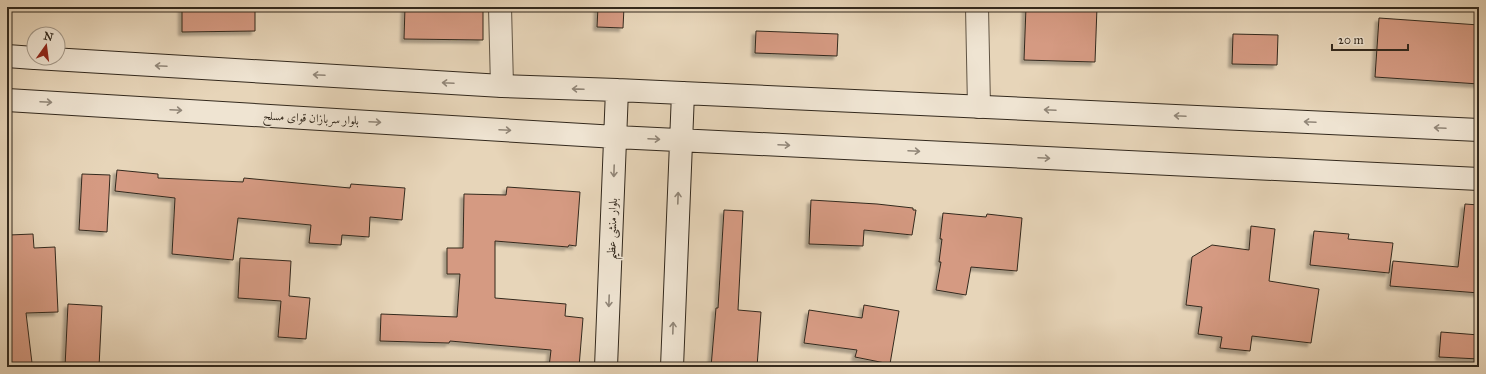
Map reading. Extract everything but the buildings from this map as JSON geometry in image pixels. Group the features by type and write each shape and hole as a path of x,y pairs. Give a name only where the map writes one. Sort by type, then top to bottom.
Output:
{"main road":[{"path":"500,7 502,86"},
{"path":"977,7 979,107"},
{"path":"7,56 26,57"},
{"path":"66,60 502,86 1479,130"},
{"name":"بلوار منشی عظیم","path":"606,367 617,90"},
{"path":"672,367 683,93"},
{"name":"بلوار سربازان قوای مسلح","path":"7,100 616,137 1479,179"}]}
